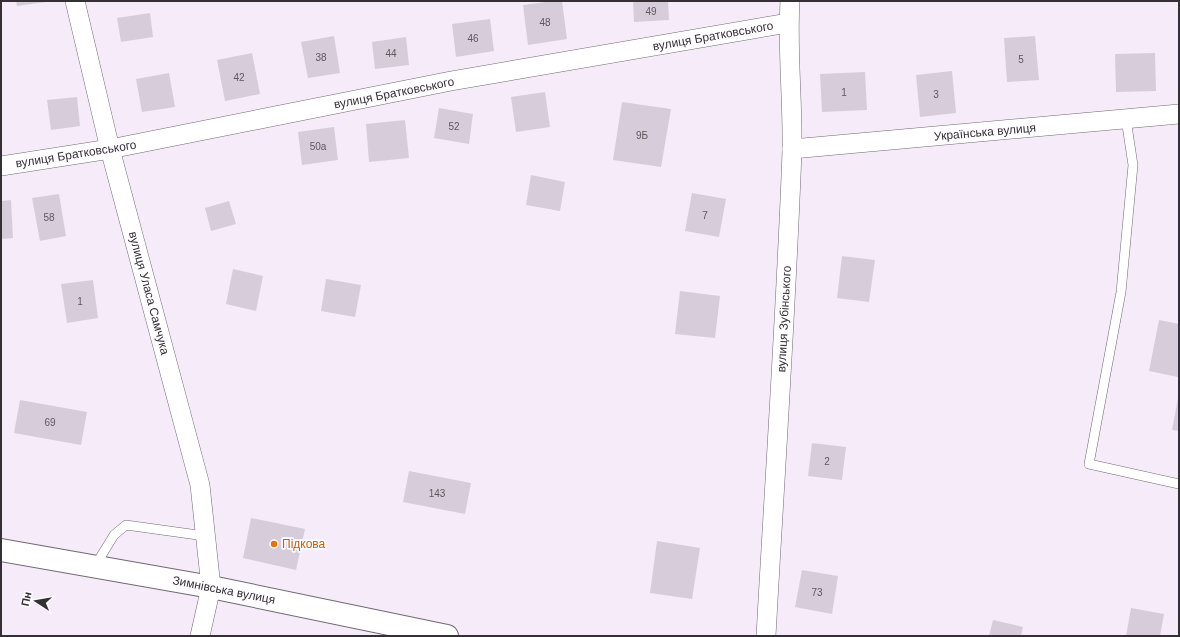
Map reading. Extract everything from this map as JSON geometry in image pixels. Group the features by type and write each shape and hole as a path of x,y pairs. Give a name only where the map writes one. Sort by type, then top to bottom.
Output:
{"main road":[{"name":"Зимнівська вулиця","path":"1,550 211,587 447,636"}],"street":[{"name":"вулиця Уласа Самчука","path":"75,1 110,149 200,485 211,587 200,636"},
{"name":"вулиця Зубінського","path":"766,636 783,352 792,149 788,23 790,1"},
{"name":"вулиця Братковського","path":"1,166 110,149 451,81 788,23"},
{"name":"Українська вулиця","path":"792,149 1179,114"}],"lane":[{"path":"1126,119 1133,165 1121,292 1089,464 1179,484"},
{"path":"95,566 114,535 126,525 205,536"}],"building":[{"path":"16,1 46,1 46,2 17,6"},
{"path":"562,1 567,39 528,45 523,5"},
{"path":"633,1 668,1 669,20 634,22"},
{"path":"150,13 153,37 121,42 117,18"},
{"path":"490,19 494,51 456,57 452,24"},
{"path":"334,36 340,73 308,78 301,42"},
{"path":"1035,36 1039,80 1007,82 1004,38"},
{"path":"406,37 409,65 375,69 372,42"},
{"path":"252,53 260,94 225,101 217,60"},
{"path":"1155,53 1156,91 1116,92 1115,54"},
{"path":"952,71 956,113 920,117 916,75"},
{"path":"865,72 867,110 822,112 820,74"},
{"path":"169,73 175,107 142,112 136,79"},
{"path":"545,92 550,127 516,132 511,97"},
{"path":"77,97 80,126 51,130 47,100"},
{"path":"622,102 671,109 661,167 613,160"},
{"path":"439,108 473,114 469,144 434,138"},
{"path":"405,120 409,158 369,162 366,124"},
{"path":"334,127 338,160 302,165 298,132"},
{"path":"531,175 565,182 560,211 526,205"},
{"path":"692,193 726,199 719,237 685,231"},
{"path":"59,194 66,236 40,241 32,198"},
{"path":"11,200 13,238 1,239 1,201"},
{"path":"229,201 236,224 211,231 205,208"},
{"path":"842,256 875,260 869,302 837,298"},
{"path":"233,269 263,276 256,311 226,304"},
{"path":"326,279 361,285 355,317 321,311"},
{"path":"93,280 98,318 67,323 61,284"},
{"path":"680,291 720,296 715,338 675,334"},
{"path":"1159,320 1179,324 1178,377 1149,371"},
{"path":"1179,398 1179,431 1172,430"},
{"path":"20,400 87,412 81,445 14,433"},
{"path":"812,443 846,447 842,480 808,476"},
{"path":"409,471 471,483 465,514 403,502"},
{"name":"Підкова","path":"251,518 305,529 296,570 243,558"},
{"path":"657,541 700,548 692,599 650,593"},
{"path":"802,570 838,576 832,614 795,607"},
{"path":"1131,608 1164,614 1160,636 1126,636"},
{"path":"993,620 1023,627 1021,636 989,636"}],"place":[{"name":"Підкова","path":"274,544"}]}
